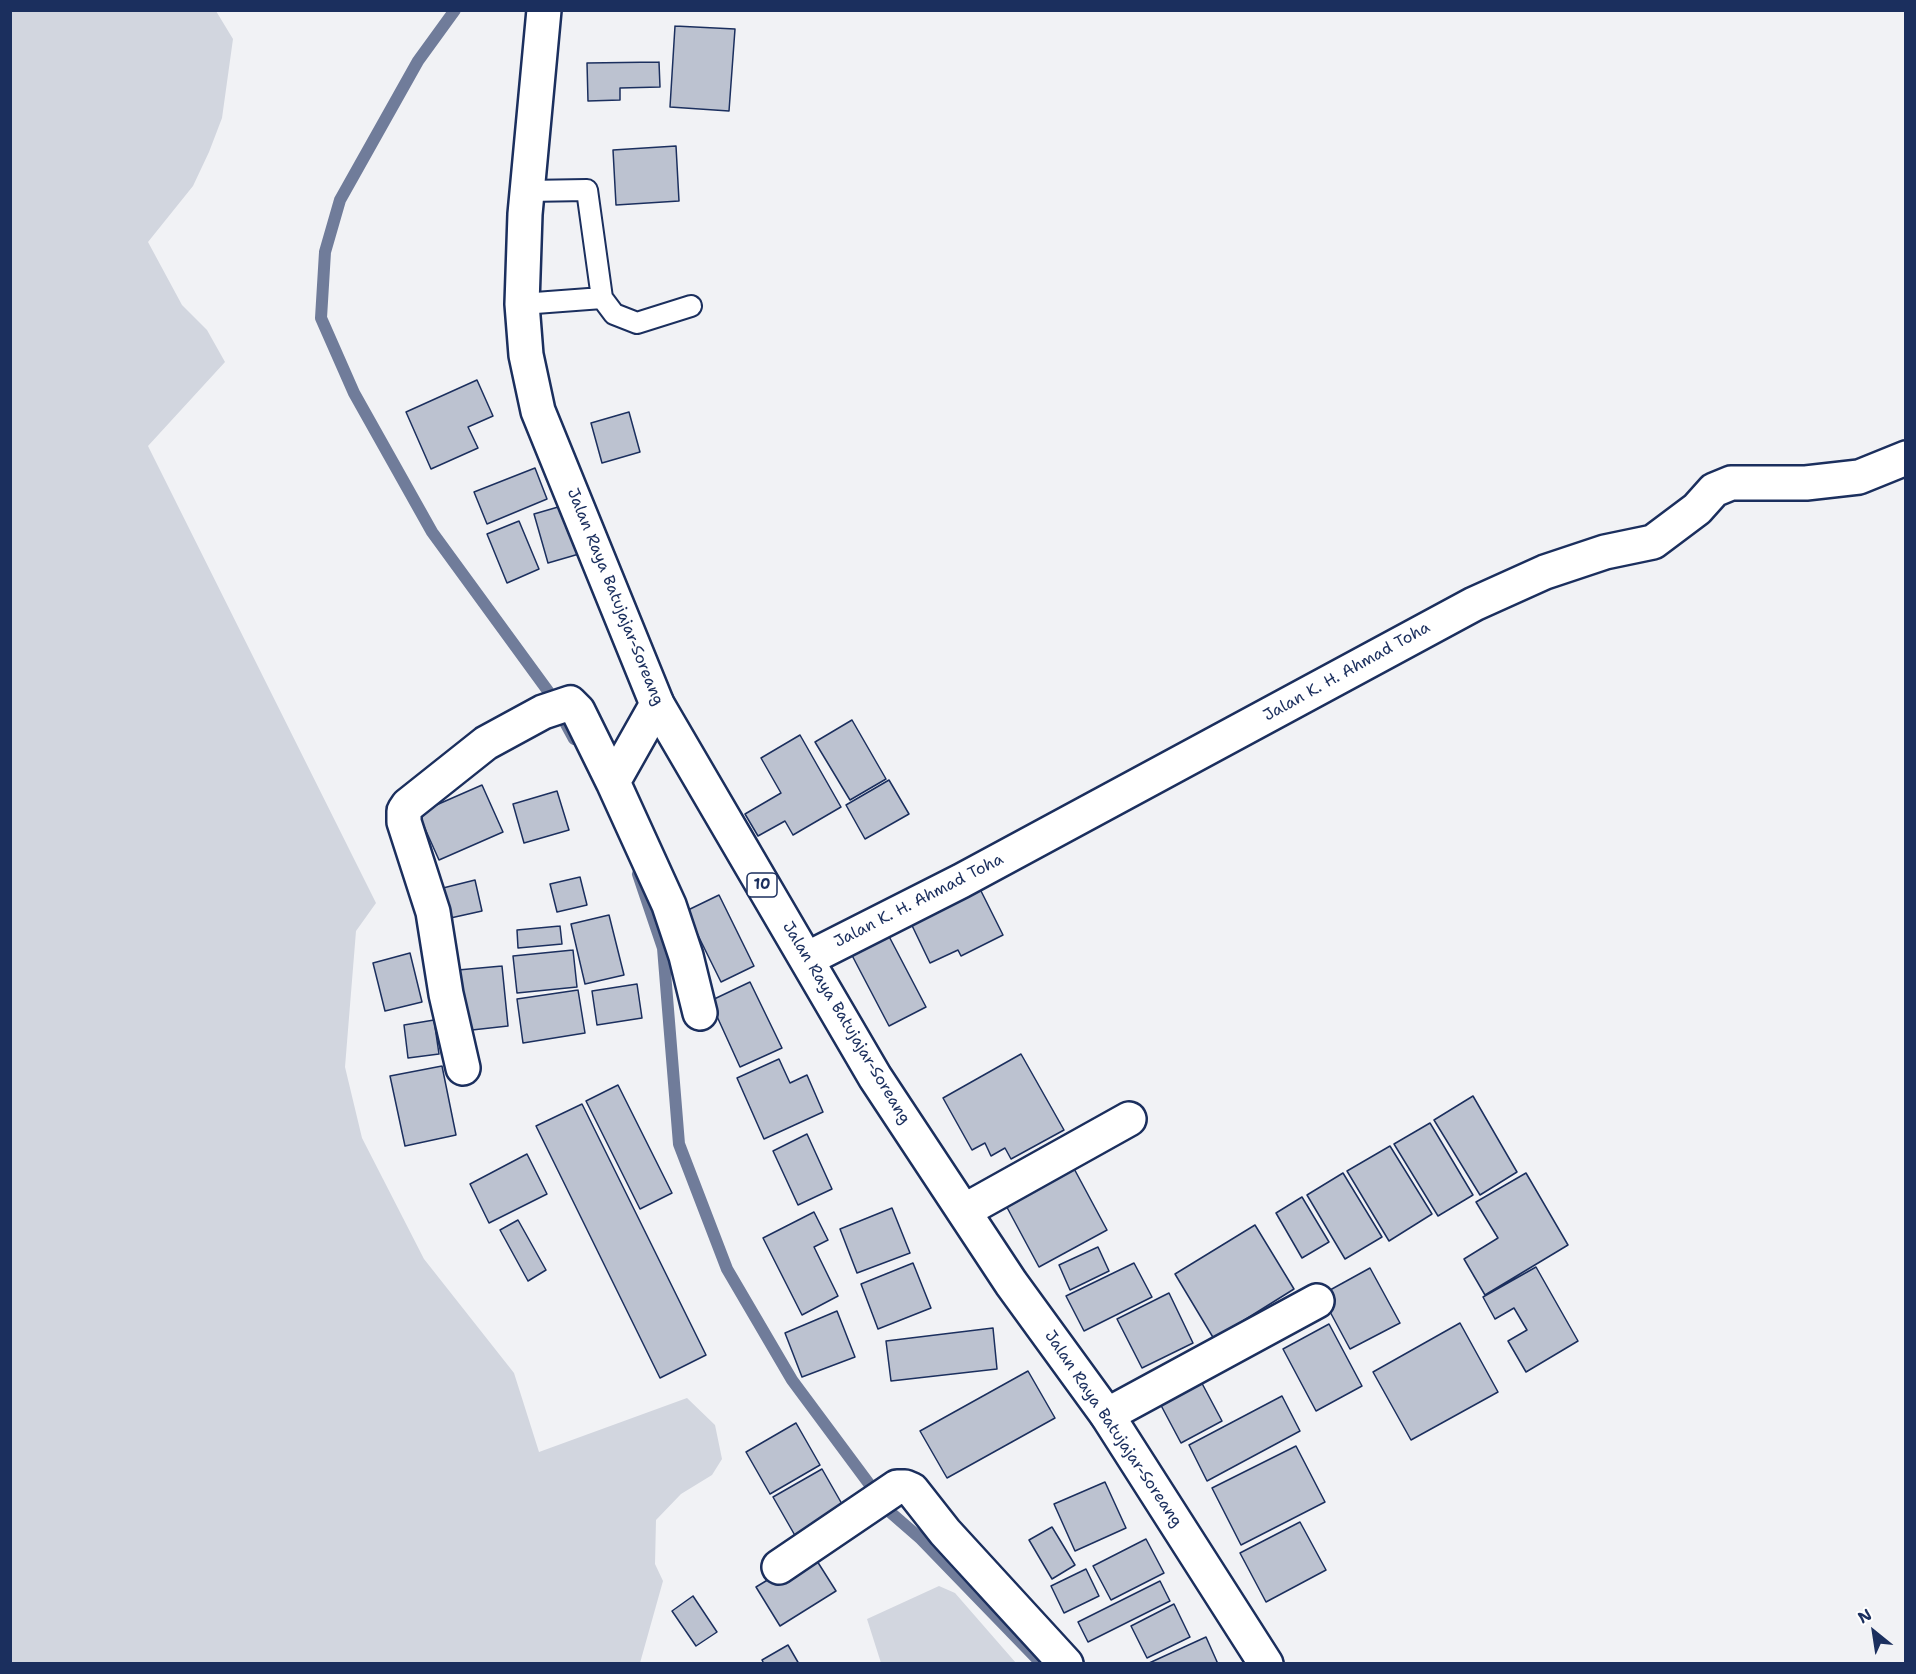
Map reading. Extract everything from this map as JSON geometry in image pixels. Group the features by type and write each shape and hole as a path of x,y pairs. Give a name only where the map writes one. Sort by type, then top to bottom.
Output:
{"main road":[{"name":"Jalan Raya Batujajar-Soreang","path":"544,10 527,191 522,304 526,355 538,411 657,705 875,1077 1011,1283 1107,1415 1266,1664"},
{"name":"Jalan K. H. Ahmad Toha","path":"807,959 961,881 1474,604 1545,572 1605,552 1653,542 1697,509 1714,490 1731,483 1806,483 1859,477 1905,458"},
{"path":"613,782 657,705"},
{"path":"464,1068 446,994 433,912 404,822 404,811 408,805 486,743 557,708 578,711 613,782 669,904 686,956 700,1013"},
{"path":"964,1211 1129,1119"},
{"path":"1107,1415 1317,1301"},
{"path":"779,1567 897,1487 912,1490 945,1532 1066,1664"}],"lane":[{"path":"527,191 587,190 602,298 614,314 637,323 691,306"},
{"path":"522,304 602,298"}],"shaded area":[{"path":"11,10 216,11 233,39 222,118 209,152 193,186 148,242 182,305 207,330 225,362 148,446 376,903 356,931 345,1067 362,1138 424,1259 514,1373 539,1452 687,1398 715,1425 722,1459 712,1475 681,1494 656,1520 655,1564 663,1581 640,1663 11,1663"},
{"path":"939,1586 955,1593 1016,1663 881,1663 867,1619"}],"building":[{"path":"675,26 735,29 729,111 670,107"},
{"path":"659,62 660,87 620,88 620,100 588,101 587,63"},
{"path":"676,146 679,201 616,205 613,150"},
{"path":"477,380 493,416 468,427 478,448 431,469 406,412"},
{"path":"629,412 640,452 602,463 591,423"},
{"path":"535,468 547,499 487,524 474,492"},
{"path":"565,505 579,554 548,563 534,514"},
{"path":"519,521 539,569 507,583 487,534"},
{"path":"852,720 886,779 850,800 815,742"},
{"path":"800,735 841,807 793,835 785,821 758,836 745,814 781,793 761,758"},
{"path":"889,780 909,814 865,839 846,805"},
{"path":"482,785 503,832 439,860 418,813"},
{"path":"557,791 569,830 524,843 513,804"},
{"path":"580,877 587,905 557,912 550,884"},
{"path":"975,879 1003,935 961,956 958,950 930,963 906,913"},
{"path":"475,880 482,911 446,919 439,889"},
{"path":"719,895 754,966 721,982 686,911"},
{"path":"609,915 624,975 585,984 571,924"},
{"path":"882,923 926,1007 889,1026 845,942"},
{"path":"560,926 562,944 518,948 517,930"},
{"path":"573,950 577,987 517,993 513,956"},
{"path":"410,953 422,1002 385,1011 373,963"},
{"path":"502,966 508,1026 463,1031 458,970"},
{"path":"750,982 782,1048 740,1067 710,1001"},
{"path":"637,984 642,1018 597,1025 592,991"},
{"path":"578,990 585,1033 523,1043 517,999"},
{"path":"434,1020 439,1054 408,1058 404,1025"},
{"path":"1021,1054 1064,1130 1011,1159 1005,1148 991,1156 985,1143 972,1150 943,1098"},
{"path":"779,1059 790,1083 807,1075 823,1112 764,1139 737,1078"},
{"path":"442,1066 456,1135 405,1146 390,1076"},
{"path":"618,1085 672,1193 640,1209 586,1101"},
{"path":"1473,1096 1517,1172 1480,1195 1434,1120"},
{"path":"582,1104 706,1355 660,1378 536,1126"},
{"path":"1430,1123 1473,1195 1438,1216 1394,1144"},
{"path":"807,1134 832,1189 798,1205 773,1151"},
{"path":"1390,1146 1432,1214 1389,1241 1347,1171"},
{"path":"527,1154 547,1194 489,1223 470,1184"},
{"path":"1071,1163 1107,1230 1039,1267 1003,1200"},
{"path":"1343,1173 1382,1237 1345,1259 1307,1195"},
{"path":"1526,1173 1568,1245 1485,1295 1464,1259 1498,1238 1476,1202"},
{"path":"1302,1197 1329,1242 1302,1258 1276,1213"},
{"path":"892,1208 910,1253 857,1273 840,1229"},
{"path":"814,1212 828,1240 814,1247 838,1296 802,1315 763,1238"},
{"path":"518,1220 546,1270 528,1281 500,1230"},
{"path":"1255,1225 1294,1289 1214,1339 1175,1274"},
{"path":"1098,1247 1109,1271 1070,1290 1059,1265"},
{"path":"913,1263 931,1308 878,1329 861,1284"},
{"path":"1134,1263 1152,1297 1084,1331 1066,1296"},
{"path":"1536,1267 1578,1341 1526,1372 1508,1341 1527,1330 1514,1308 1495,1319 1483,1297"},
{"path":"1370,1268 1400,1323 1350,1349 1321,1295"},
{"path":"1169,1293 1193,1343 1142,1368 1117,1319"},
{"path":"837,1311 855,1357 802,1377 785,1333"},
{"path":"1460,1323 1498,1392 1411,1440 1373,1372"},
{"path":"1329,1324 1362,1386 1316,1411 1283,1349"},
{"path":"993,1328 997,1369 891,1381 886,1341"},
{"path":"1028,1371 1055,1418 947,1478 920,1431"},
{"path":"1197,1374 1222,1421 1181,1443 1156,1396"},
{"path":"1282,1396 1300,1431 1207,1481 1189,1445"},
{"path":"796,1423 820,1465 770,1494 746,1452"},
{"path":"1296,1446 1325,1502 1241,1545 1212,1488"},
{"path":"822,1469 846,1511 797,1539 773,1497"},
{"path":"1105,1482 1126,1528 1075,1551 1054,1504"},
{"path":"1300,1522 1326,1570 1266,1602 1240,1553"},
{"path":"1052,1527 1075,1565 1052,1579 1029,1540"},
{"path":"1146,1539 1164,1573 1111,1600 1093,1566"},
{"path":"812,1553 836,1591 780,1626 756,1587"},
{"path":"1086,1569 1099,1596 1064,1613 1051,1586"},
{"path":"1160,1581 1170,1601 1088,1642 1078,1622"},
{"path":"693,1596 717,1632 696,1646 672,1611"},
{"path":"1174,1604 1190,1637 1147,1658 1131,1626"},
{"path":"1206,1637 1218,1664 1147,1664"},
{"path":"788,1645 799,1664 764,1664 762,1660"}],"waterway":[{"path":"455,10 418,61 340,200 325,252 321,318 354,393 432,532 548,691 574,739"},
{"path":"638,874 663,948 679,1144 727,1269 792,1380 890,1512 921,1539 1042,1664"}]}
